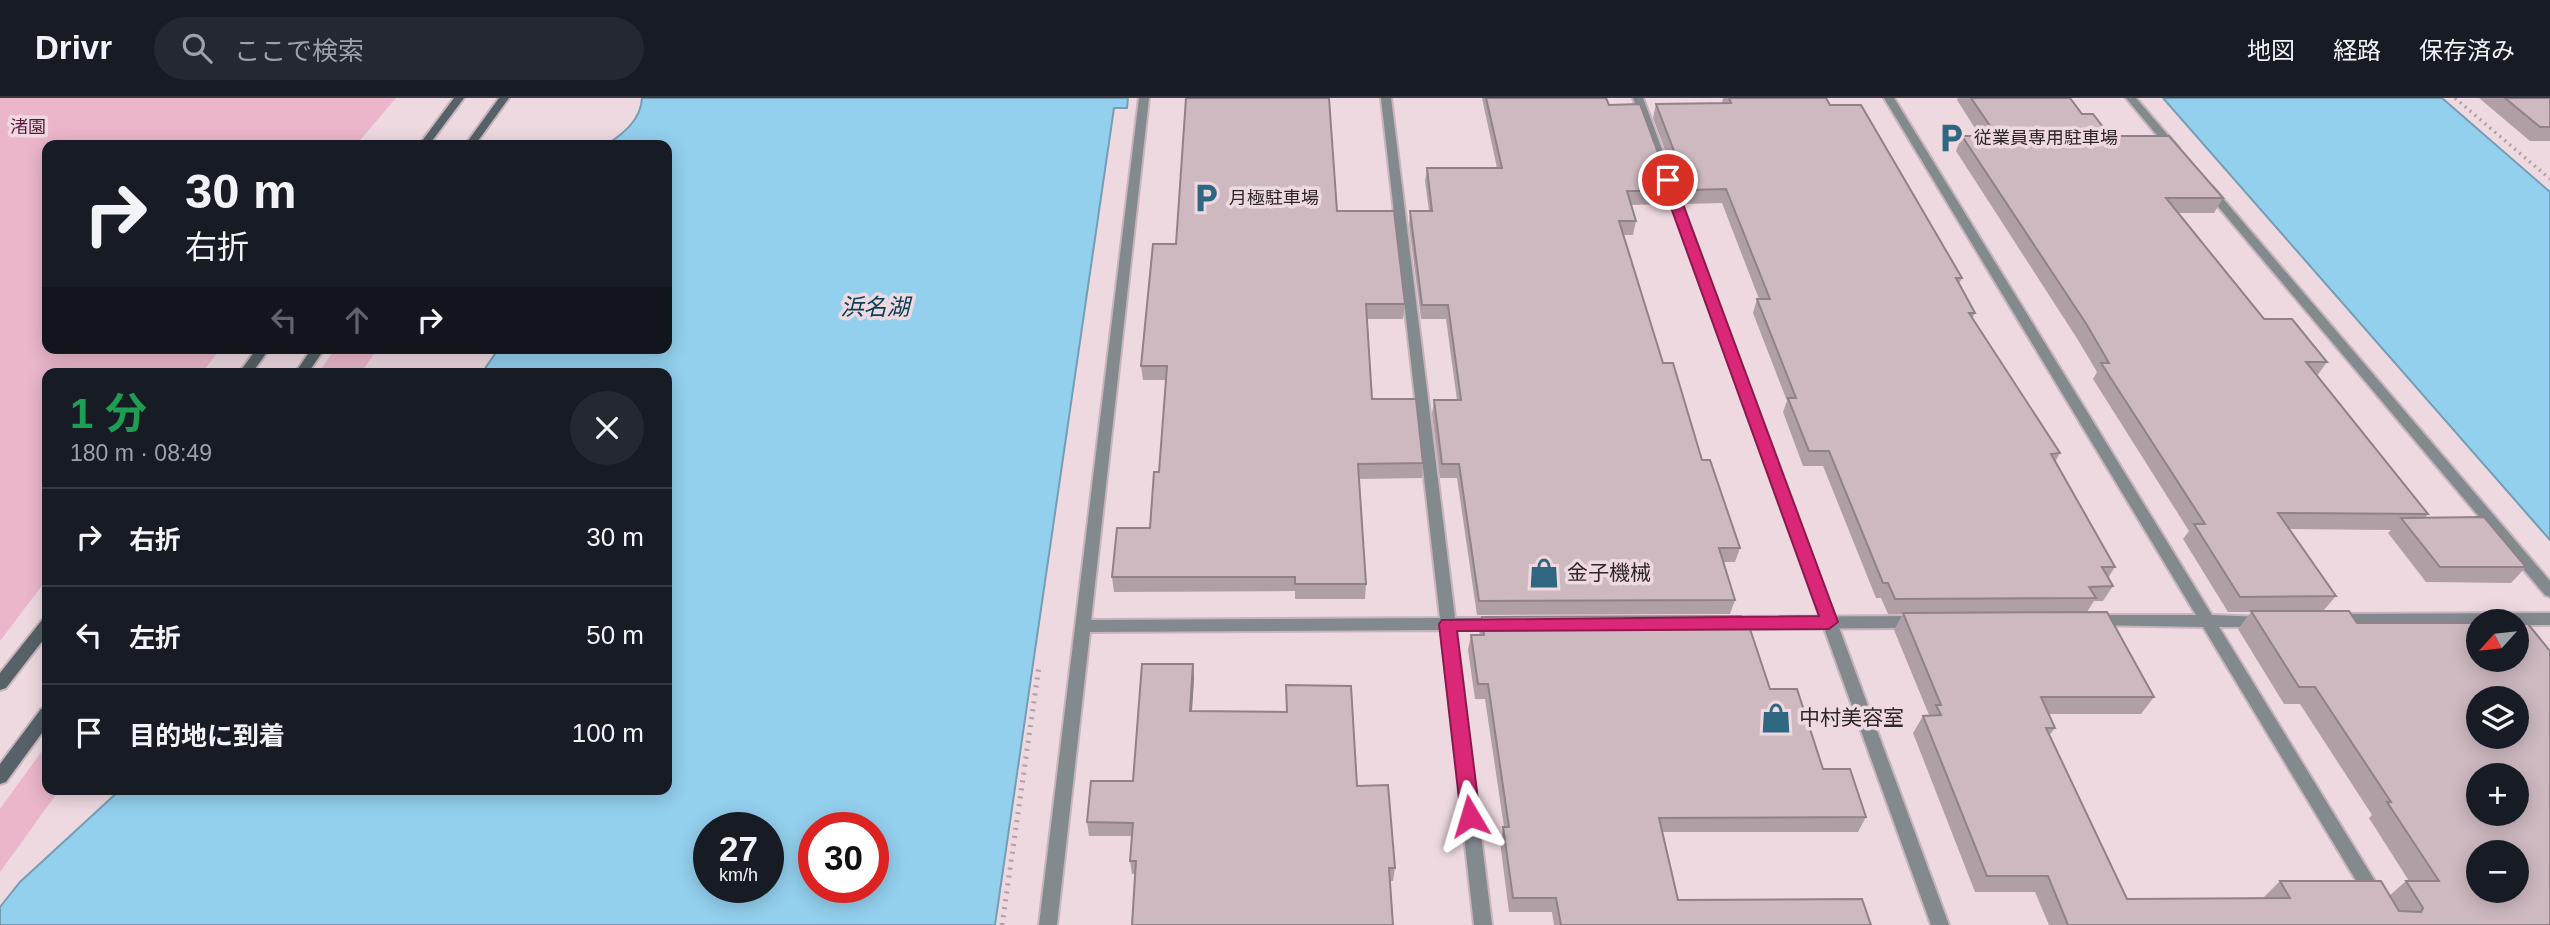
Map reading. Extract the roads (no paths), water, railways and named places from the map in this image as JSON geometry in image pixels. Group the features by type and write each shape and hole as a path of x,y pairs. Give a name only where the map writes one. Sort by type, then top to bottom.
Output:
{"main road":[{"path":"428,140 459,98"},
{"path":"474,140 503,98"},
{"path":"249,368 259,354"},
{"path":"0,684 42,630"},
{"path":"0,777 42,720"}],"street":[{"path":"1048,925 1144,98"},
{"path":"1385,98 1483,925"},
{"path":"1638,98 1940,925"},
{"path":"1889,98 2393,925"},
{"path":"2131,98 2186,162"},
{"path":"2204,183 2550,591"},
{"path":"2317,620 2550,619"},
{"path":"2073,621 2276,620"},
{"path":"1707,623 1938,622"},
{"path":"1082,626 1516,624"}],"water":[{"name":"浜名湖","path":"642,98 1128,98 1127,108 1114,108 995,925 0,925 0,907 20,882 114,795 672,795 672,368 485,368 495,354 672,354 672,140 613,140 635,120"},
{"path":"2163,98 2442,98 2550,192 2550,540"}],"place":[{"name":"従業員専用駐車場","path":"1951,138"},
{"name":"月極駐車場","path":"1206,198"},
{"name":"金子機械","path":"1544,573"},
{"name":"中村美容室","path":"1776,718"}],"park label":[{"name":"渚園","path":"28,127"}]}
